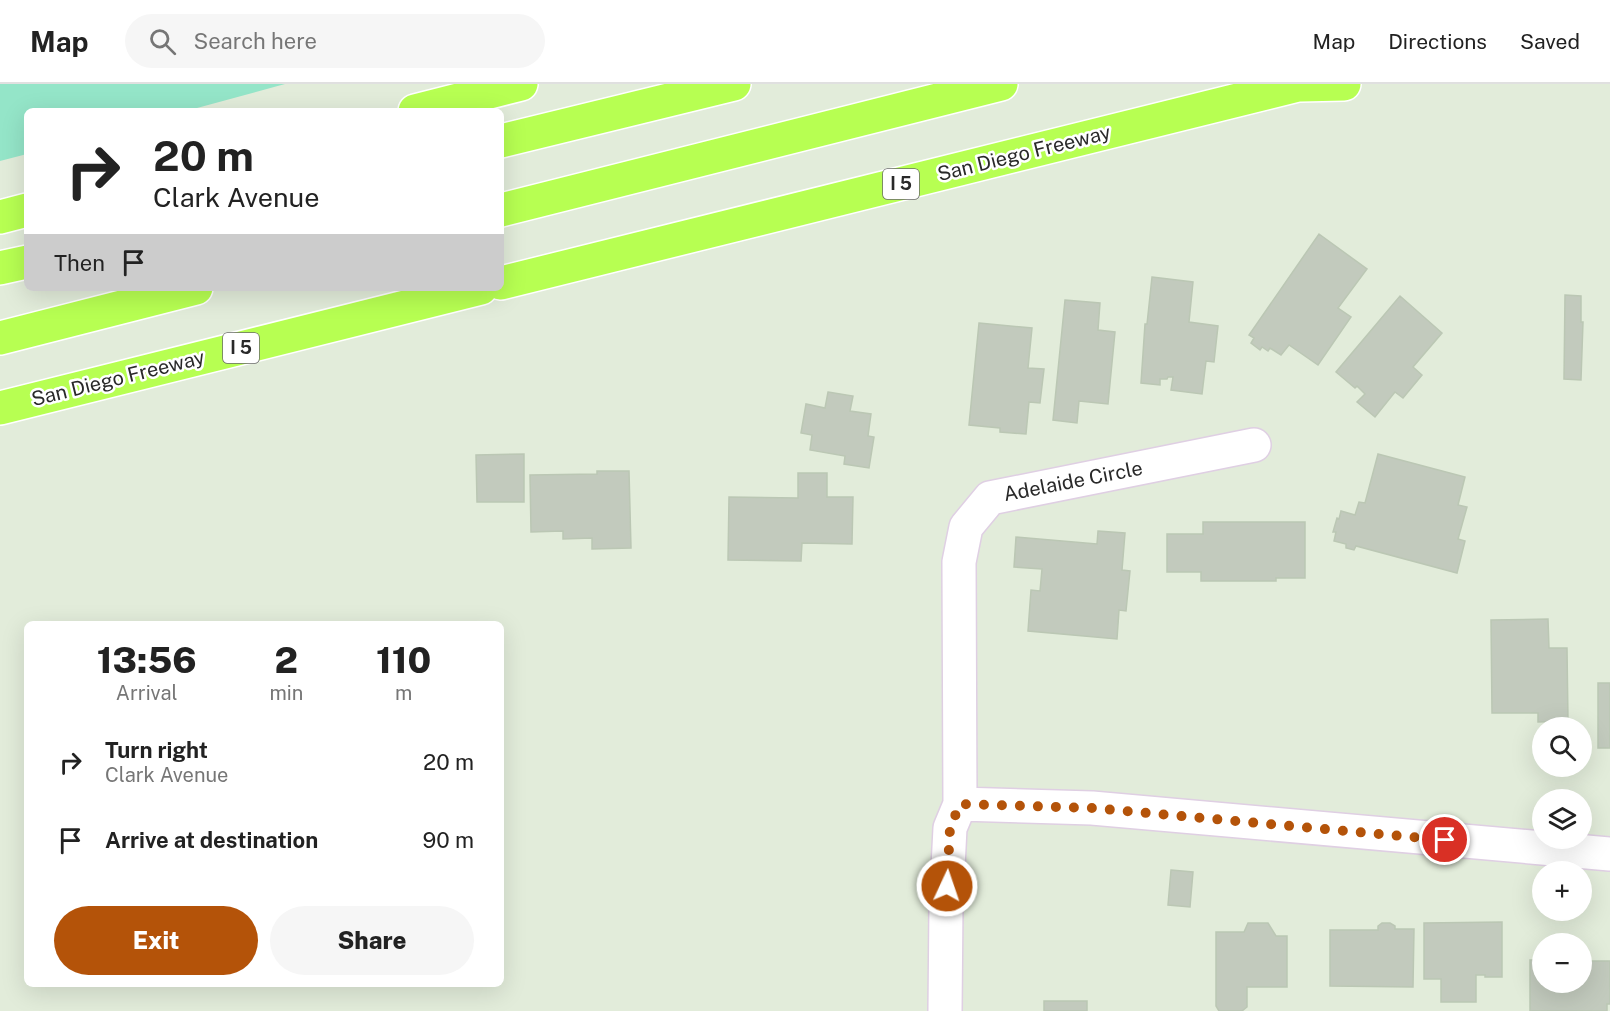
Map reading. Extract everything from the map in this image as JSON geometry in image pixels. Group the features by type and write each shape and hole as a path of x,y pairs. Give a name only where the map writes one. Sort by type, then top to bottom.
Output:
{"highway":[{"path":"427,108 521,84"},
{"path":"504,140 734,84"},
{"path":"504,209 1001,84"},
{"name":"San Diego Freeway","path":"504,282 1301,84 1344,84"},
{"path":"0,217 24,211"},
{"path":"0,268 24,263"},
{"path":"0,338 184,291"},
{"name":"San Diego Freeway","path":"0,408 470,291"}],"street":[{"name":"Adelaide Circle","path":"960,804 959,562 966,527 990,498 1254,445"},
{"path":"945,1011 945,906 950,828 960,804 1092,808 1610,854"}],"green space":[{"path":"0,84 285,84 197,108 24,108 24,155 0,161"}],"building":[{"path":"1319,234 1367,269 1338,308 1351,317 1318,365 1289,345 1281,355 1270,348 1268,351 1262,347 1260,350 1251,343 1254,338 1249,335"},
{"path":"1152,277 1193,282 1189,322 1218,326 1214,362 1206,361 1202,394 1171,390 1173,377 1160,379 1160,385 1141,383 1145,324 1147,324"},
{"path":"1565,295 1581,296 1581,322 1583,322 1581,380 1564,379"},
{"path":"1400,296 1442,333 1413,367 1422,375 1403,398 1395,392 1375,417 1357,402 1365,394 1336,372"},
{"path":"1065,300 1100,303 1098,330 1115,332 1108,404 1079,401 1077,423 1053,420"},
{"path":"979,323 1032,328 1028,368 1044,369 1040,403 1029,402 1026,434 1000,432 1000,428 969,425"},
{"path":"828,392 853,396 850,411 871,414 868,436 874,437 869,468 844,464 845,456 810,450 812,435 801,433 806,404 825,408"},
{"path":"524,454 524,502 477,502 476,455"},
{"path":"1378,454 1465,477 1458,505 1467,507 1458,539 1465,541 1457,573 1356,546 1354,550 1346,548 1346,544 1334,541 1336,532 1333,532 1341,511 1355,515 1359,502 1365,503"},
{"path":"597,471 629,471 631,548 592,549 592,538 563,539 563,531 531,532 530,475 597,474"},
{"path":"798,473 827,473 827,497 853,497 852,544 802,543 801,561 728,560 729,497 798,498"},
{"path":"1203,522 1305,522 1305,578 1276,578 1276,581 1201,581 1201,572 1167,572 1167,534 1203,534"},
{"path":"1098,531 1125,533 1122,570 1130,571 1126,611 1119,610 1117,639 1028,631 1031,590 1040,591 1042,569 1014,567 1016,537 1097,544"},
{"path":"1548,619 1549,648 1567,648 1568,717 1538,717 1538,713 1492,713 1491,620"},
{"path":"1598,683 1610,683 1610,748 1598,748"},
{"path":"1171,870 1193,872 1190,907 1168,905"},
{"path":"1502,922 1502,977 1476,975 1476,1002 1441,1002 1441,979 1424,979 1424,923"},
{"path":"1248,923 1268,923 1276,936 1287,936 1287,987 1247,987 1247,1007 1242,1011 1219,1011 1216,1006 1216,932 1244,932"},
{"path":"1382,923 1390,923 1395,926 1395,929 1414,929 1413,987 1330,986 1330,930 1378,930 1378,926"},
{"path":"1530,960 1532,960 1532,993 1592,993 1592,961 1610,961 1610,1004 1607,1004 1607,1011 1530,1011"},
{"path":"1044,1001 1087,1001 1087,1011 1044,1011"}],"route":[{"path":"947,886 950,828 960,804 1092,808 1445,840"}]}
